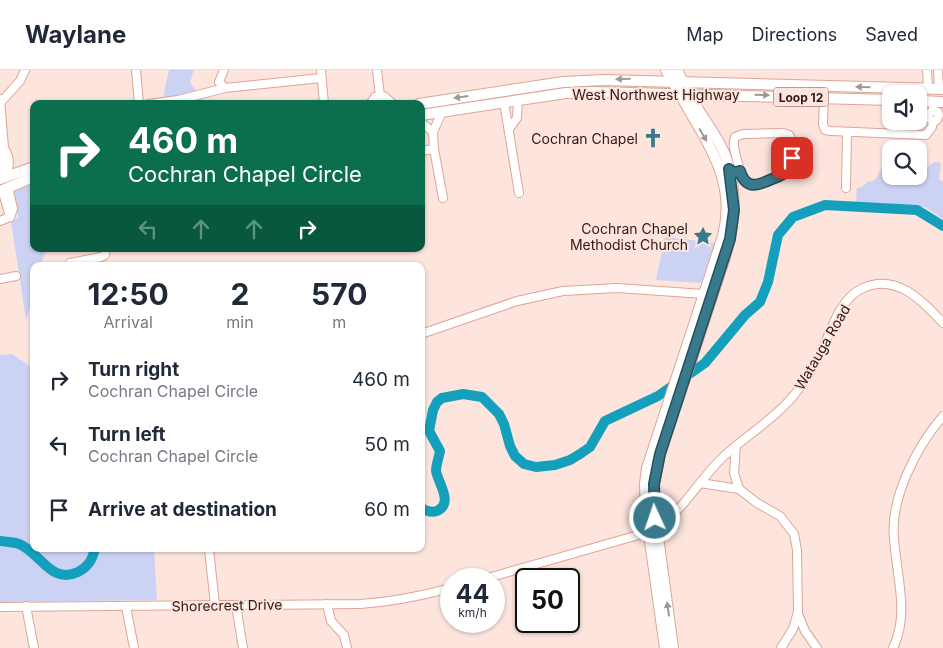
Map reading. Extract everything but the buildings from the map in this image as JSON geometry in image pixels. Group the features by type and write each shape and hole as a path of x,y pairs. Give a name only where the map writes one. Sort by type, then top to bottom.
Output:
{"main road":[{"path":"665,648 652,530 656,470 696,348 723,236 726,220 726,192 732,169 703,117 672,81 666,70"},
{"path":"676,70 683,81 684,93 714,153 732,169"},
{"name":"West Northwest Highway","path":"425,103 563,82 604,80 936,89"},
{"path":"531,98 539,93 561,88 563,82"},
{"path":"936,89 936,104"},
{"path":"503,91 504,102"},
{"name":"West Northwest Highway","path":"425,114 531,98 592,92 882,100"},
{"path":"703,117 702,102 706,97 714,94"},
{"path":"30,167 3,177 4,189 30,179"},
{"path":"673,648 645,495 647,468 684,353 708,295"}],"street":[{"path":"0,103 20,80 25,70"},
{"path":"136,70 139,100"},
{"path":"224,70 219,82 225,88"},
{"path":"377,70 380,96"},
{"path":"927,70 936,89"},
{"path":"936,89 938,70"},
{"path":"190,100 225,88 321,74 324,100"},
{"path":"373,100 375,97 380,96 384,96 388,100"},
{"path":"824,97 823,124 825,130 847,132 926,135 933,122 929,119 928,115 936,104"},
{"path":"0,98 4,148 8,153 9,169 3,177"},
{"path":"509,129 517,118 518,100"},
{"path":"504,102 519,193"},
{"path":"442,112 433,132 434,149 443,198"},
{"path":"425,125 433,132"},
{"path":"846,188 847,132"},
{"path":"780,133 786,134 791,139 792,165 786,172 767,182 751,185 732,169 734,140 739,135 780,133"},
{"path":"425,150 434,149"},
{"path":"0,221 10,217 4,189"},
{"path":"75,262 101,257 105,255 106,252"},
{"path":"0,279 16,276"},
{"name":"Watauga Road","path":"652,530 672,516 716,464 771,419 794,396 822,352 842,308 858,291 870,286 887,284 903,288 917,296 943,323"},
{"path":"425,333 517,301 562,291 618,288 708,295"},
{"path":"893,648 899,632 902,605 893,524 896,504 902,486 926,437 943,416"},
{"path":"736,446 734,473 739,489"},
{"path":"700,483 739,489 757,503 780,516 794,534 797,550 798,612 793,629 781,648"},
{"path":"505,573 652,530"},
{"path":"209,552 215,606"},
{"name":"Shorecrest Drive","path":"0,607 215,606 385,602 408,599 440,591"},
{"path":"327,604 331,621 344,635 347,648"},
{"path":"236,605 243,648"},
{"path":"26,606 34,648"},
{"path":"126,606 134,648"},
{"path":"798,612 805,631 817,648"}],"shaded area":[{"path":"169,70 194,70 190,82 203,100 164,100"},
{"path":"934,162 941,163 939,180 943,181 943,219 925,207 880,207 856,204 857,188 875,180 882,167 882,185 927,185 927,167"},
{"path":"30,185 30,252 46,252 42,262 30,262 30,308 26,320 11,221 18,218 14,192"},
{"path":"665,237 715,243 701,283 656,280"},
{"path":"12,354 30,366 30,552 154,552 157,600 0,602 0,355"}],"waterway":[{"path":"425,510 437,511 442,507 445,498 436,471 440,451 429,431 433,410 437,402 442,398 463,394 482,397 499,414 510,446 515,456 524,464 536,467 555,465 570,460 590,447 605,421 658,396 705,363 745,315 760,302 768,282 778,235 793,217 825,205 917,210 943,226"},
{"path":"0,541 17,543 30,551"},
{"path":"31,552 53,571 69,575 84,568 89,563 94,552"}],"place":[{"name":"Cochran Chapel","path":"653,138"},
{"name":"Cochran Chapel Methodist Church","path":"703,236"}],"route":[{"path":"655,518 654,484 660,454 730,239 734,210 729,169 734,173 740,171 742,178 748,184 758,185 790,169 792,158"}]}
